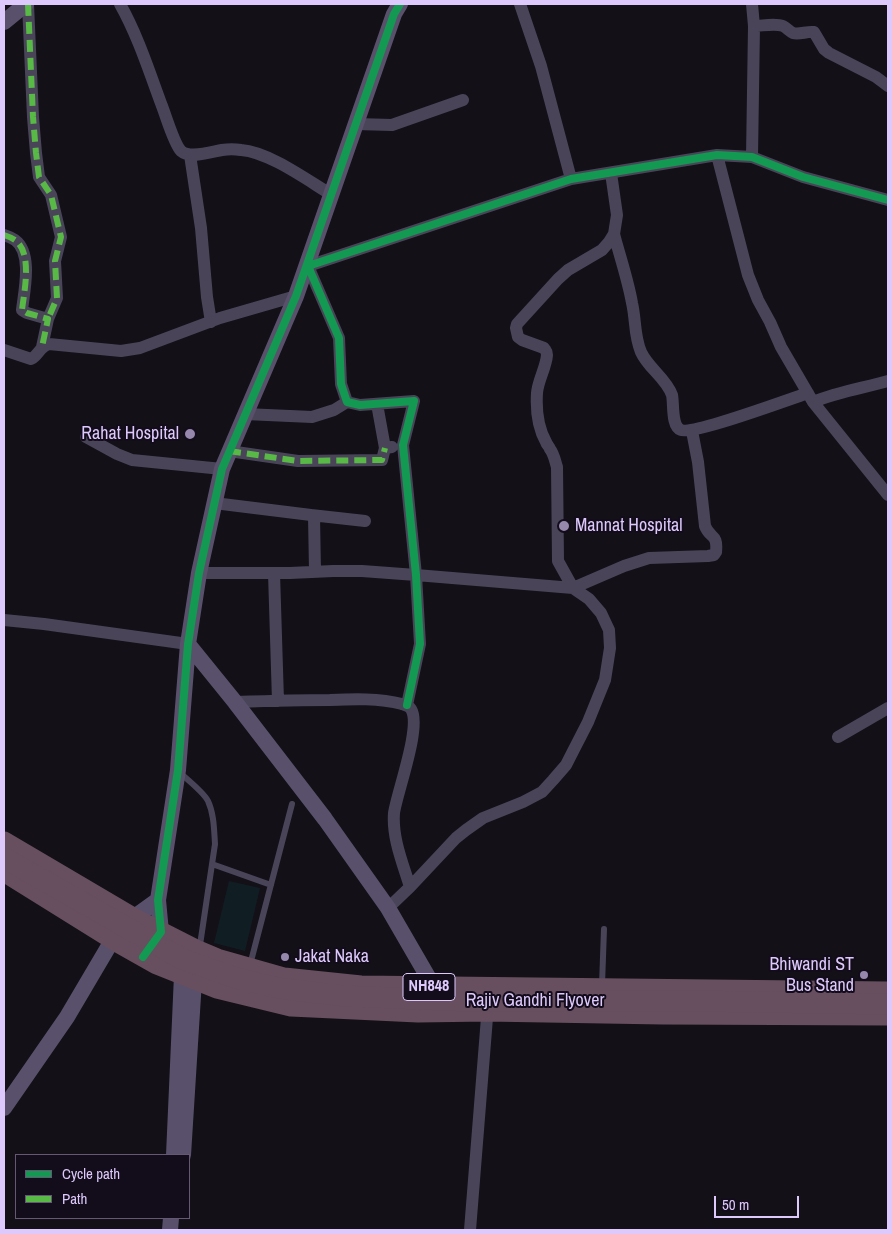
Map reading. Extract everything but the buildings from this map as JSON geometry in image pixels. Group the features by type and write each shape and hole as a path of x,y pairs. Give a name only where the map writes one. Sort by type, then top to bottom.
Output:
{"highway":[{"name":"NH848","path":"4,842 133,918 161,932 217,959 284,978 361,986 888,992"},
{"name":"Rajiv Gandhi Flyover","path":"4,858 182,959 236,978 278,988 344,996 469,1001 694,1001 888,1004"},
{"name":"NH848","path":"4,871 157,964 217,988 291,1006 418,1012 888,1015"}],"street":[{"path":"4,22 27,4"},
{"path":"27,4 33,117 39,177 51,195 62,237 55,261 57,298 48,319 42,348"},
{"path":"120,4 130,22 178,148 183,153 190,155 224,150 242,150 258,153 285,166 332,195"},
{"path":"143,957 161,932 158,900 178,770 188,644 199,573 222,469 308,266 394,14 400,4"},
{"path":"520,4 541,66 571,179"},
{"path":"752,4 754,26 752,157"},
{"path":"754,26 779,25 796,34 814,32 824,49 829,53 876,77 888,86"},
{"path":"356,124 392,125 464,100"},
{"path":"190,155 202,228 207,297 211,322"},
{"path":"308,266 571,179 717,155 752,157 803,177 888,200"},
{"path":"717,155 748,275 758,300 810,398 888,495"},
{"path":"388,908 466,830 483,818 542,792 566,765 588,722 605,680 610,648 609,630 601,613 589,599 573,588 558,561 557,467 546,443 537,411 538,383 546,358 546,351 544,348 518,337 516,328 517,324 558,279 568,270 602,250 614,234 617,215 611,172"},
{"path":"614,234 633,305 636,340 648,364 672,395 678,429 692,431 810,398 829,396 888,381"},
{"path":"4,235 16,241 25,255 26,274 22,310 48,319"},
{"path":"308,266 339,338 341,384 347,402"},
{"path":"4,350 31,359 48,344 121,351 140,348 211,322 296,296"},
{"path":"245,414 312,417 334,410 347,402 360,405 414,401 403,445 416,575 420,644 407,705"},
{"path":"229,451 298,461 382,460 385,448 377,404"},
{"path":"199,573 362,571 573,588 624,566 649,558 714,555 716,552 716,540 705,526 698,462 692,431"},
{"path":"86,437 132,460 222,469"},
{"path":"385,448 403,445"},
{"path":"214,503 365,521"},
{"path":"311,515 314,516 315,520 316,571"},
{"path":"274,573 278,701"},
{"path":"4,620 188,644 325,819 388,908 448,1012"},
{"path":"235,702 356,699 388,701 407,705 414,718 409,758 396,801 394,824 396,839 410,887"},
{"path":"838,737 888,708"},
{"path":"4,1108 66,1017 113,939 133,918 158,900"},
{"path":"174,1154 188,977 198,949"},
{"path":"183,1154 188,977"},
{"path":"470,1230 489,987"}],"lane":[{"path":"178,770 207,799 214,828 215,844 202,942 198,949"},
{"path":"249,968 292,804"},
{"path":"212,864 271,885"},
{"path":"602,988 604,929"}],"shaded area":[{"path":"229,881 260,888 245,951 214,943"}],"marked path":[{"path":"28,4 33,117 39,177 51,195 61,237 55,261 57,298 48,319"},
{"path":"4,235 15,240 21,246 24,254 26,273 22,310 48,319 42,347"},
{"path":"229,451 298,461 382,460 385,448"}],"cycle path":[{"path":"143,957 161,932 158,900 178,770 188,644 199,573 222,469 296,296 394,14 400,4"},
{"path":"407,705 420,644 416,575 403,445 414,401 360,405 347,402 341,384 339,338 308,266 571,179 717,155 752,157 803,177 888,200"}],"place":[{"name":"Rahat Hospital","path":"190,434"},
{"name":"Mannat Hospital","path":"564,526"},
{"name":"Jakat Naka","path":"285,957"},
{"name":"Bhiwandi ST Bus Stand","path":"864,975"}]}
